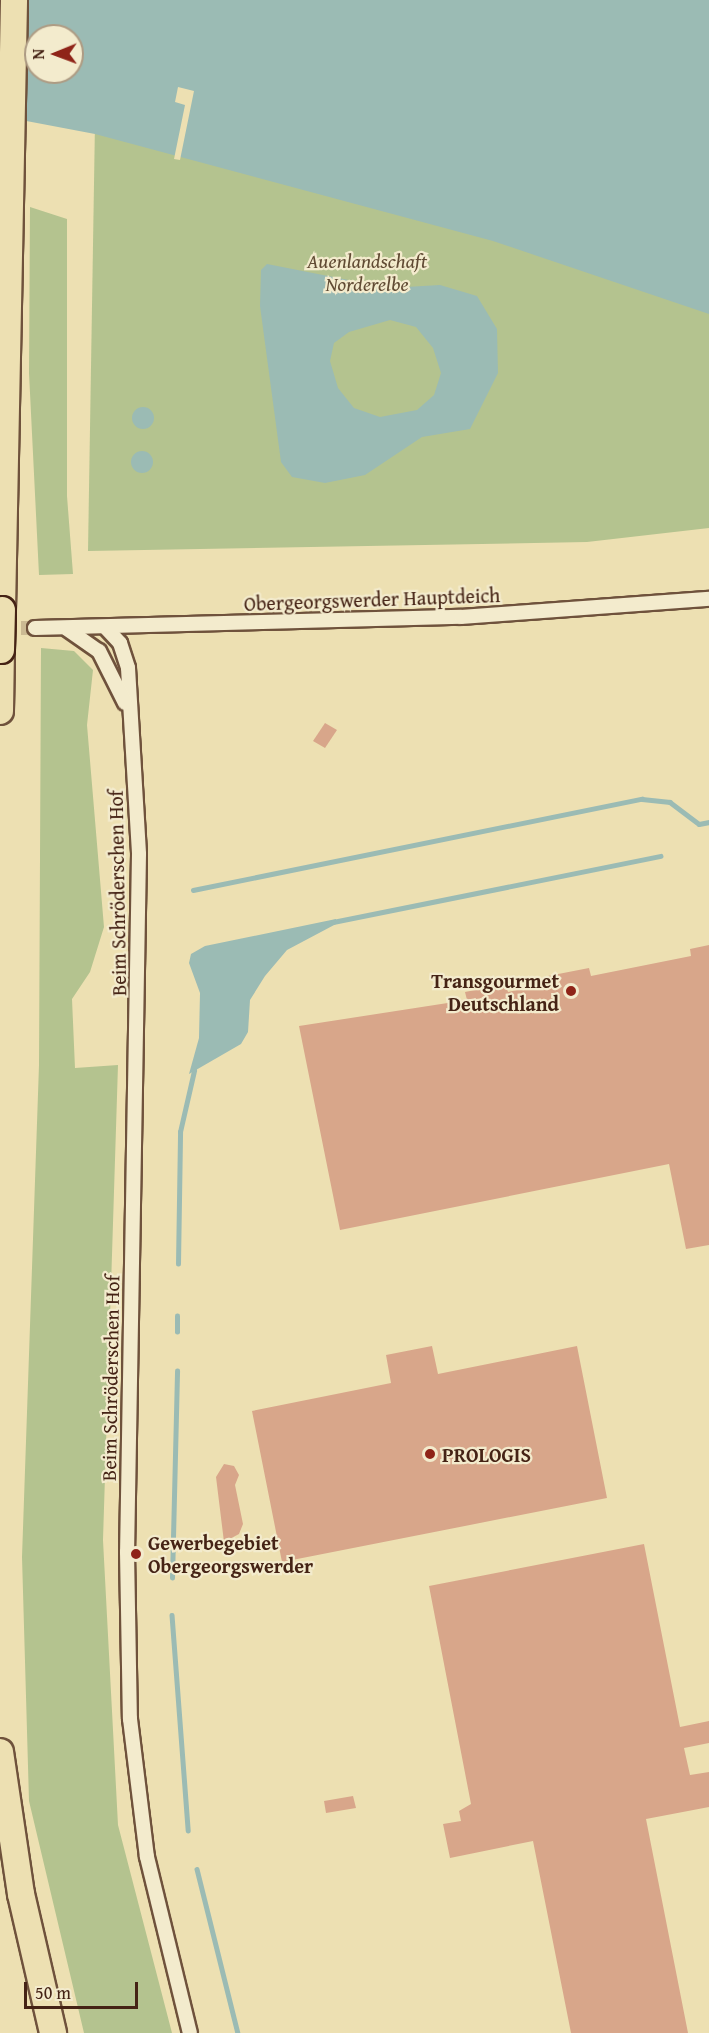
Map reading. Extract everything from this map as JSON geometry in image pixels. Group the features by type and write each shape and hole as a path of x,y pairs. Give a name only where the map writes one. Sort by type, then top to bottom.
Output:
{"highway":[{"path":"0,711 14,0"},
{"path":"0,1752 21,1894 53,2033"}],"street":[{"name":"Obergeorgswerder Hauptdeich","path":"35,628 461,617 709,599"},
{"name":"Beim Schröderschen Hof","path":"105,627 126,659 139,854 126,1640 147,1857 190,2033"},
{"name":"Beim Schröderschen Hof","path":"65,628 99,651 130,717"}],"green space":[{"name":"Auenlandschaft Norderelbe","path":"97,0 709,0 709,528 587,542 88,551"},
{"path":"30,207 67,219 67,496 73,574 39,575 29,373"},
{"path":"41,648 74,651 93,670 87,725 104,927 90,972 72,999 75,1068 118,1065 103,1540 118,1825 172,2033 84,2033 29,1801 22,1557 39,1065"}],"water":[{"path":"0,0 709,0 709,314 493,241 95,134 0,116"},
{"path":"267,264 389,288 440,285 477,296 497,329 498,373 470,429 422,437 365,475 325,483 292,477 281,462 260,306 261,270","holes":["390,320 416,327 433,348 441,373 434,395 417,410 380,417 354,408 338,388 330,361 334,343 349,332"]},
{"path":"143,407 151,410 154,418 151,426 143,429 135,426 132,418 135,410"},
{"path":"142,451 150,454 153,462 150,470 142,473 134,470 131,462 134,454"},
{"path":"336,919 336,924 287,950 265,976 250,1000 248,1032 241,1044 189,1074 199,1038 200,993 189,963 191,954 205,946"}],"pier":[{"path":"178,87 194,91 180,160 174,159 185,105 175,102"}],"building":[{"path":"325,723 337,730 325,748 313,741"},
{"path":"709,945 709,1245 686,1249 669,1164 340,1230 299,1026 467,1000 465,992 506,984 508,992 549,983 548,976 589,968 591,976 691,956 690,949"},
{"name":"PROLOGIS","path":"432,1346 438,1374 577,1346 607,1498 282,1562 252,1411 391,1383 386,1355"},
{"path":"224,1464 234,1466 239,1475 235,1485 243,1524 239,1534 224,1542 216,1477"},
{"path":"644,1544 680,1727 709,1721 709,1743 684,1748 690,1775 709,1772 709,1807 646,1819 688,2033 571,2033 533,1841 450,1858 443,1824 461,1821 459,1811 471,1804 429,1586"},
{"path":"353,1796 356,1808 326,1813 324,1801"}],"waterway":[{"path":"193,890 642,799 670,802 699,824 709,822"},
{"path":"333,922 660,856"},
{"path":"178,1264 180,1132 194,1071"},
{"path":"177,1316 177,1332"},
{"path":"172,1578 177,1371"},
{"path":"172,1615 188,1830"},
{"path":"197,1869 238,2033"}],"tunnel":[{"path":"0,628 35,628"}],"place":[{"name":"Transgourmet Deutschland","path":"571,991"},
{"name":"PROLOGIS","path":"430,1454"},
{"name":"Gewerbegebiet Obergeorgswerder","path":"136,1554"}]}
